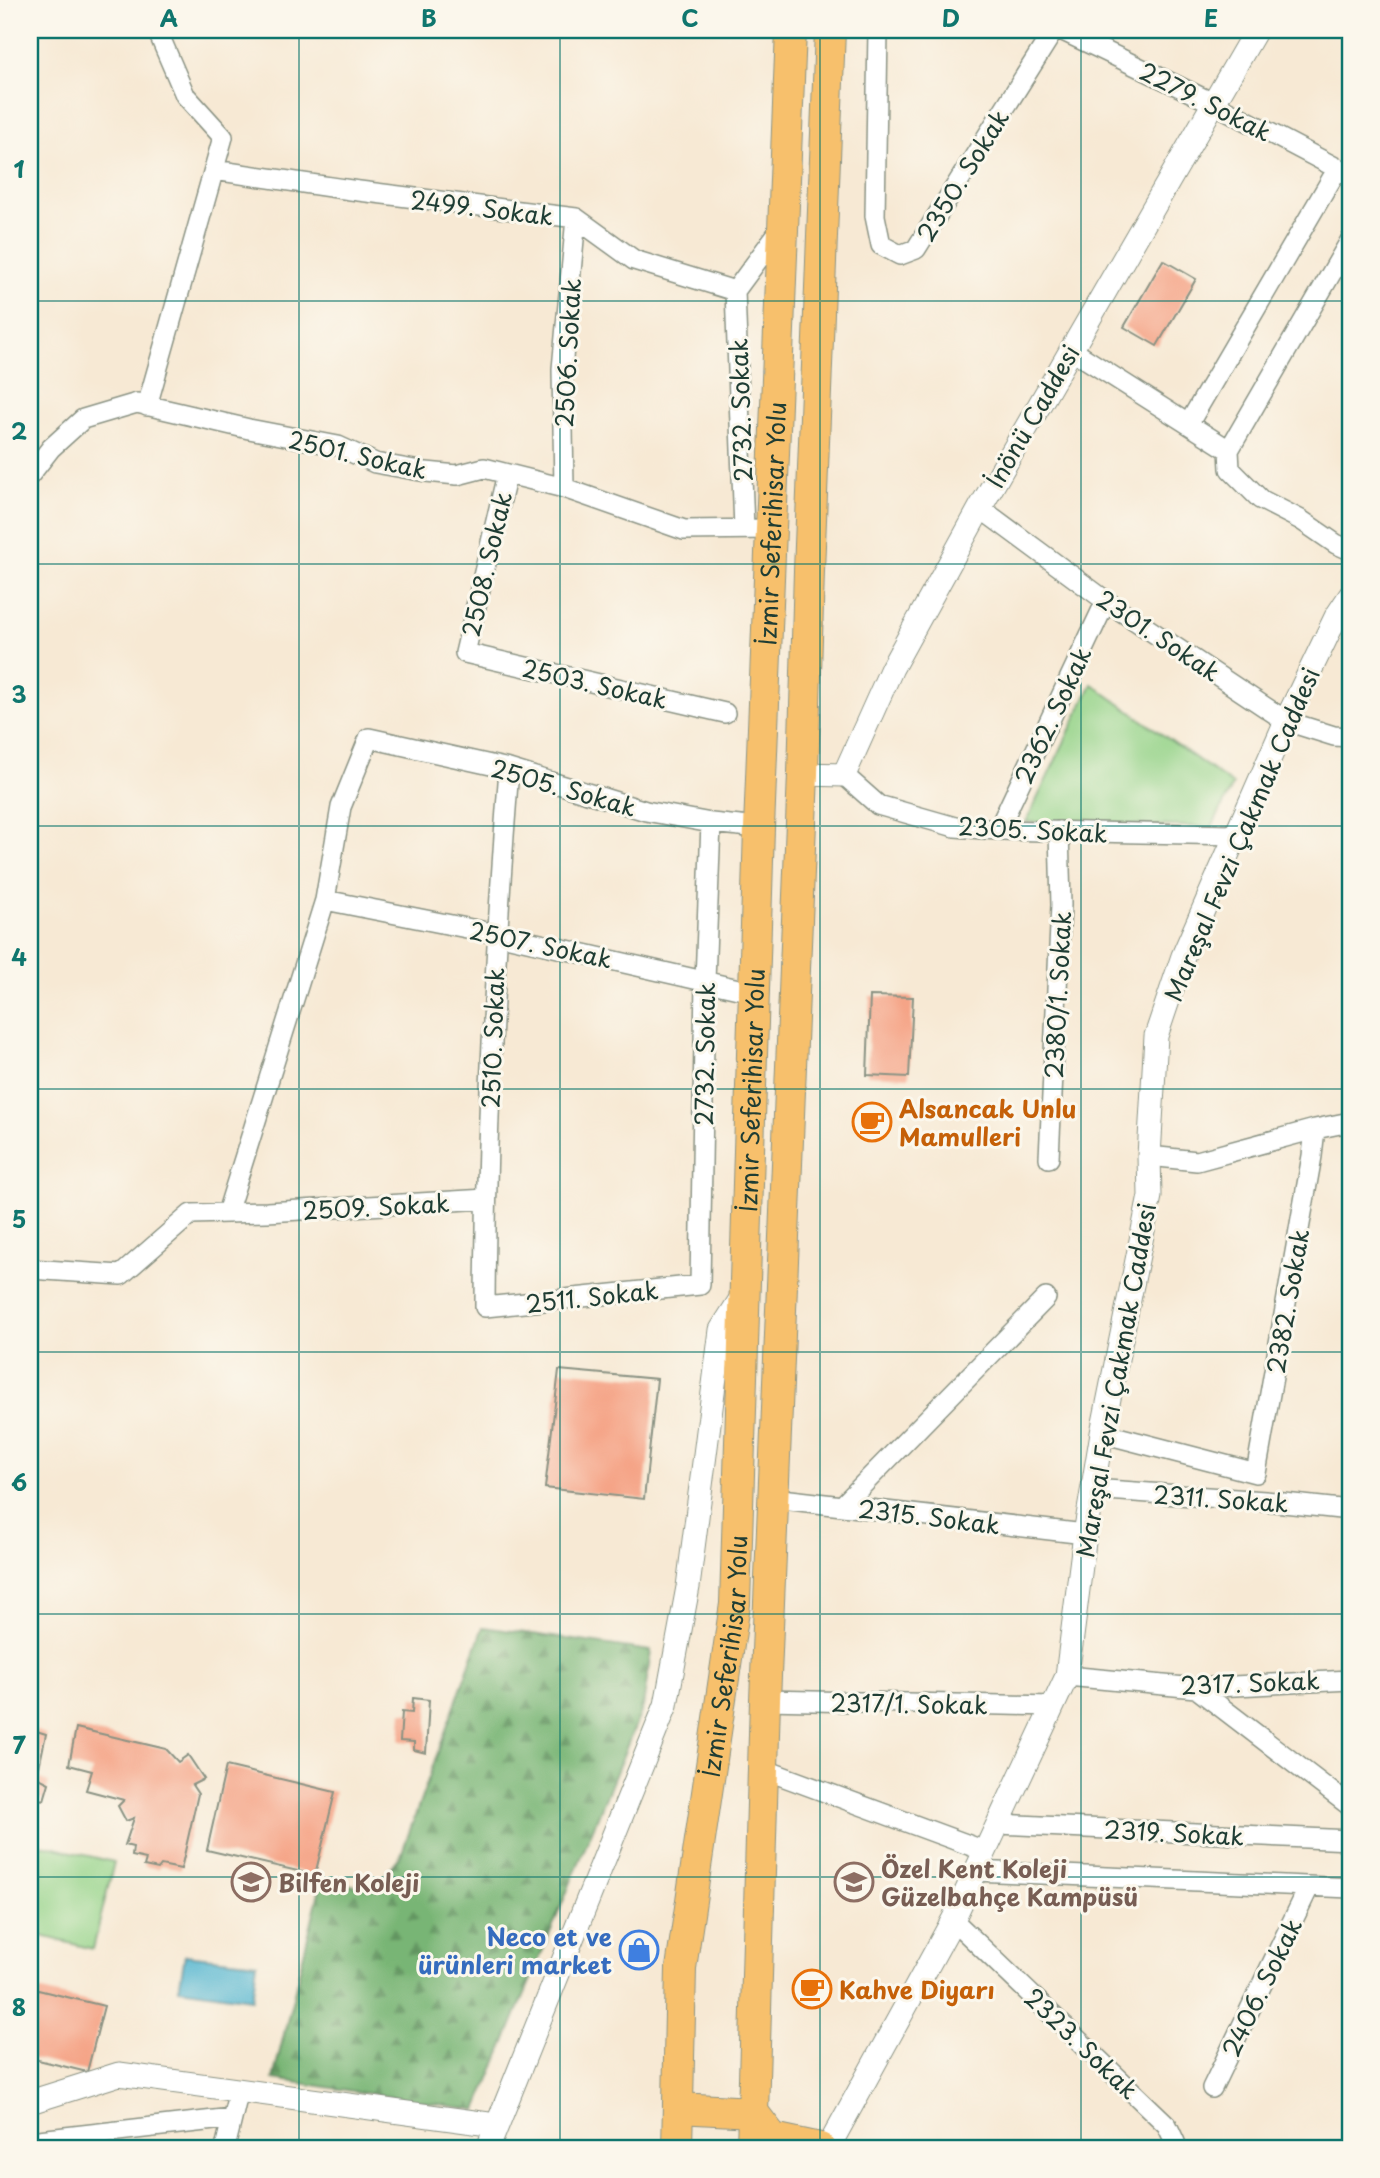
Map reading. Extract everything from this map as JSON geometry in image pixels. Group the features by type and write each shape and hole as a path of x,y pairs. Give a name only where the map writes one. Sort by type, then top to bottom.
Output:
{"main road":[{"name":"İzmir Seferihisar Yolu","path":"677,2148 681,1968 735,1604 756,993 759,828 758,529 784,225 791,30"},
{"name":"İzmir Seferihisar Yolu","path":"752,2148 765,1700 830,30"},
{"path":"678,2108 753,2112 773,2138 820,2148"}],"street":[{"path":"30,475 51,448 83,419 137,403 147,405 223,137 185,95 157,30"},
{"name":"2350. Sokak","path":"878,30 875,216 881,244 900,255 916,249 1054,30"},
{"name":"2279. Sokak","path":"1061,30 1213,103 1344,172"},
{"name":"İnönü Caddesi","path":"844,775 892,668 980,508 1256,30"},
{"name":"2499. Sokak","path":"214,170 576,218 634,260 735,291"},
{"path":"1189,423 1344,172"},
{"name":"2506. Sokak","path":"564,488 562,369 576,218"},
{"path":"735,291 784,225"},
{"path":"1350,241 1229,450 1230,468 1259,499 1301,520 1336,544 1350,550"},
{"name":"2732. Sokak","path":"735,291 758,529"},
{"path":"1070,349 1229,450"},
{"name":"2501. Sokak","path":"147,405 338,446 375,463 457,475 484,468 564,488 684,530 758,529"},
{"name":"2508. Sokak","path":"465,653 508,474"},
{"name":"2301. Sokak","path":"980,508 1107,601 1286,721 1342,736 1350,748"},
{"name":"Mareşal Fevzi Çakmak Caddesi","path":"828,2148 953,1920 1067,1676 1085,1534 1102,1433 1150,1196 1149,1156 1156,1036 1183,957 1286,721 1343,617 1350,596"},
{"name":"2362. Sokak","path":"998,830 1107,601"},
{"name":"2503. Sokak","path":"465,653 725,713"},
{"name":"2505. Sokak","path":"325,900 341,807 369,738 509,769 646,811 711,823 759,828"},
{"name":"2510. Sokak","path":"485,1307 486,1199 496,934 509,769"},
{"path":"803,774 844,775"},
{"name":"2305. Sokak","path":"844,775 878,805 955,827 1236,835"},
{"name":"2732. Sokak","path":"699,1285 711,823"},
{"name":"2380/1. Sokak","path":"1049,1158 1061,905 1059,831"},
{"path":"227,1213 325,900"},
{"name":"2507. Sokak","path":"325,900 496,934 756,993"},
{"path":"1149,1156 1197,1161 1350,1122"},
{"name":"2382. Sokak","path":"1256,1472 1315,1129"},
{"name":"2509. Sokak","path":"30,1269 121,1275 191,1213 267,1212 486,1199"},
{"name":"2511. Sokak","path":"485,1307 699,1285"},
{"path":"488,2148 666,1705 688,1587 721,1330 746,1292"},
{"path":"842,1506 1046,1298"},
{"name":"2311. Sokak","path":"1102,1433 1256,1472"},
{"name":"2311. Sokak","path":"1093,1489 1350,1510"},
{"name":"2315. Sokak","path":"773,1498 1085,1534"},
{"name":"2317. Sokak","path":"1067,1676 1196,1688 1350,1680"},
{"path":"1196,1688 1350,1806"},
{"name":"2317/1. Sokak","path":"765,1700 1053,1706"},
{"path":"763,1769 980,1861 1350,1888"},
{"name":"2319. Sokak","path":"997,1824 1350,1840"},
{"name":"2406. Sokak","path":"1212,2088 1309,1886"},
{"name":"2323. Sokak","path":"953,1920 1167,2125 1174,2145"},
{"path":"30,2102 120,2074 496,2125"},
{"path":"225,2148 239,2091"},
{"path":"30,2141 232,2118"}],"green space":[{"path":"1092,684 1233,785 1212,827 1026,822"},
{"path":"483,1627 651,1651 643,1707 477,2110 273,2079 322,1880 374,1889 401,1855"},
{"path":"30,1842 114,1862 93,1949 30,1933"}],"water":[{"path":"185,1955 257,1963 252,1999 179,1989"}],"building":[{"path":"1163,260 1196,279 1157,346 1124,327"},
{"path":"870,996 913,997 909,1077 867,1075"},
{"path":"559,1370 657,1379 644,1499 545,1488"},
{"path":"413,1698 429,1700 426,1753 414,1750 414,1742 400,1741 402,1712 412,1713"},
{"path":"76,1728 166,1749 178,1762 188,1755 204,1779 192,1785 198,1794 181,1869 161,1865 158,1869 144,1866 146,1859 132,1856 133,1847 125,1845 134,1818 126,1821 118,1806 124,1800 86,1790 92,1771 69,1765"},
{"path":"30,1729 46,1734 37,1777 49,1783 44,1800 30,1798"},
{"path":"226,1766 335,1792 315,1875 207,1850"},
{"path":"30,1988 104,2006 87,2072 30,2058"}],"place":[{"name":"Alsancak Unlu Mamulleri","path":"872,1122"},
{"name":"Bilfen Koleji","path":"251,1882"},
{"name":"Özel Kent Koleji Güzelbahçe Kampüsü","path":"854,1882"},
{"name":"Neco et ve ürünleri market","path":"639,1950"},
{"name":"Kahve Diyarı","path":"812,1989"}]}
